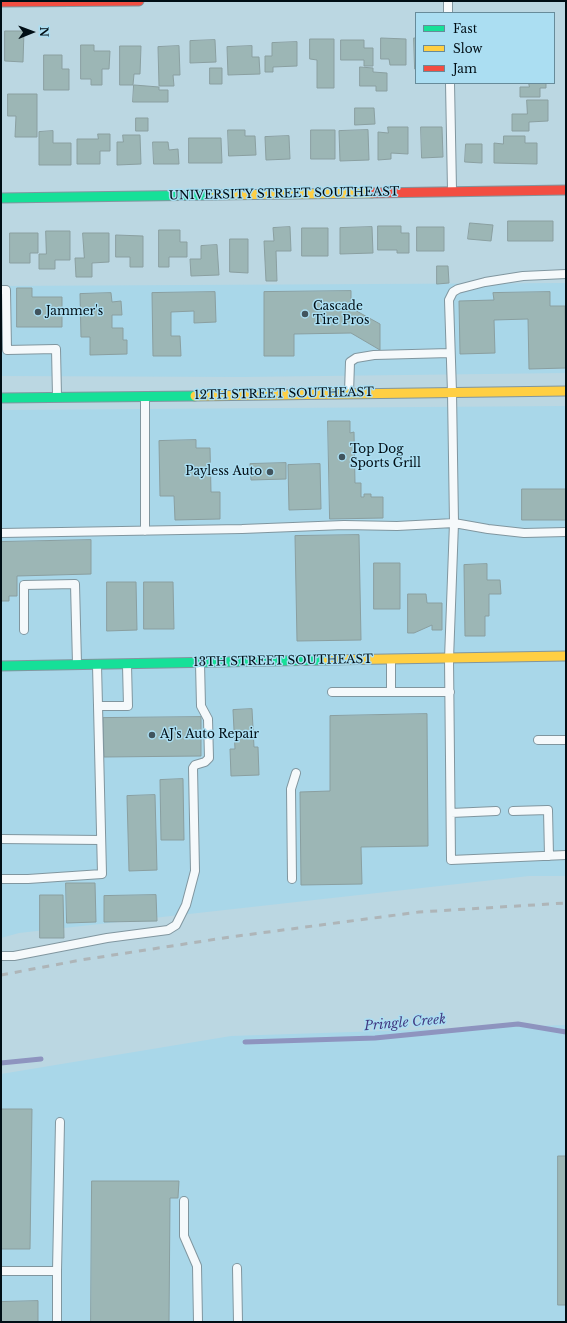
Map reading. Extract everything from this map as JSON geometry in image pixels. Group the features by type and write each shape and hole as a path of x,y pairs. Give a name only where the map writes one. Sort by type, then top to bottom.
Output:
{"main road":[{"path":"1,2 139,1"},
{"name":"UNIVERSITY STREET SOUTHEAST","path":"1,198 566,190"},
{"name":"12TH STREET SOUTHEAST","path":"1,398 566,391"},
{"name":"13TH STREET SOUTHEAST","path":"1,666 566,656"}],"lane":[{"path":"448,1 448,12"},
{"path":"450,84 452,192"},
{"path":"566,274 523,276 485,282 458,289 453,292 449,300 454,523 449,658 451,860 566,855"},
{"path":"1,290 6,290 4,338 7,350 56,349 57,397"},
{"path":"349,393 350,362 356,358 374,355 450,354"},
{"path":"145,396 145,531"},
{"path":"1,533 242,529 344,525 397,526 454,523 524,533 566,532"},
{"path":"24,630 24,585 75,584 77,665"},
{"path":"391,660 391,692"},
{"path":"1,956 14,956 107,938 168,930 176,925 186,905 195,871 193,768 195,765 205,762 209,758 208,719 201,706 200,663"},
{"path":"98,706 128,706 127,664"},
{"path":"1,879 28,879 102,874 97,665"},
{"path":"332,692 450,692"},
{"path":"538,740 566,740"},
{"path":"292,879 292,788 296,773"},
{"path":"513,811 548,810 549,856"},
{"path":"451,813 496,811"},
{"path":"1,839 101,840"},
{"path":"57,1322 60,1122"},
{"path":"184,1201 184,1236 197,1266 198,1322"},
{"path":"237,1268 238,1322"},
{"path":"1,1271 57,1271"}],"shaded area":[{"path":"566,283 566,373 242,377 1,376 1,286"},
{"path":"566,406 566,876 529,876 19,933 1,938 1,410"},
{"path":"566,1025 566,1322 1,1322 1,1074 231,1036"}],"building":[{"path":"5,31 24,31 23,62 5,61"},
{"path":"381,38 406,39 406,65 390,65 389,59 381,59"},
{"path":"414,38 415,38 415,69"},
{"path":"310,39 334,39 334,88 317,88 317,60 310,59"},
{"path":"215,40 216,62 190,63 190,41"},
{"path":"341,40 364,40 364,48 373,48 373,66 364,66 364,60 341,60"},
{"path":"297,42 297,66 273,67 273,72 265,72 265,56 272,56 272,43"},
{"path":"81,45 94,45 94,51 110,51 109,69 102,69 102,85 91,85 91,79 81,79"},
{"path":"120,46 141,46 140,74 134,74 133,85 120,85"},
{"path":"179,46 180,75 173,75 174,86 159,86 158,47"},
{"path":"252,46 252,57 259,57 260,74 228,75 227,47"},
{"path":"44,55 62,55 62,69 69,69 69,90 44,90"},
{"path":"360,67 373,68 373,72 387,73 387,91 376,91 376,86 360,86"},
{"path":"210,68 222,68 222,84 210,84"},
{"path":"529,84 546,84 546,88 540,88 540,97 520,97 520,87 529,87"},
{"path":"134,85 159,87 159,90 168,90 168,102 133,102"},
{"path":"8,94 37,94 37,137 15,137 16,116 8,116"},
{"path":"527,100 548,100 548,121 529,122 529,131 512,131 512,114 527,114"},
{"path":"355,108 374,108 375,124 355,125"},
{"path":"136,118 148,118 148,131 136,131"},
{"path":"388,127 408,127 408,154 391,153 391,159 378,160 378,132 388,133"},
{"path":"421,127 442,127 443,157 422,158"},
{"path":"228,130 245,130 245,136 255,136 256,155 229,156"},
{"path":"311,130 335,130 335,159 311,159"},
{"path":"368,130 369,160 340,161 339,131"},
{"path":"53,131 53,143 71,143 71,165 39,165 39,132"},
{"path":"98,134 110,134 110,151 100,151 100,164 77,164 77,139 98,139"},
{"path":"123,135 140,135 141,164 117,165 117,142 123,142"},
{"path":"289,136 290,159 266,160 265,137"},
{"path":"504,136 525,136 525,143 537,143 537,164 494,163 494,143 503,144"},
{"path":"189,138 221,138 222,163 189,163"},
{"path":"153,142 168,142 169,150 178,149 179,164 154,164"},
{"path":"466,144 482,144 482,163 465,162"},
{"path":"508,221 553,221 553,241 508,241"},
{"path":"470,223 493,225 491,241 468,239"},
{"path":"378,226 401,226 401,233 409,233 409,253 397,253 397,250 378,250"},
{"path":"290,227 291,251 276,251 277,281 266,281 264,241 274,241 273,228"},
{"path":"372,227 373,253 340,254 340,228"},
{"path":"417,227 444,227 444,251 417,251"},
{"path":"302,228 328,228 328,256 302,256"},
{"path":"159,230 180,230 180,242 187,242 187,257 169,257 169,267 159,267"},
{"path":"46,231 70,231 70,260 55,260 55,269 39,269 39,254 46,254"},
{"path":"10,233 38,233 38,253 30,253 30,263 10,263"},
{"path":"83,233 109,233 109,262 92,263 92,277 76,277 75,258 84,258"},
{"path":"116,235 143,236 143,267 130,267 130,257 116,257"},
{"path":"230,239 248,239 248,273 230,272"},
{"path":"217,245 219,275 191,276 190,259 201,259 201,246"},
{"path":"437,266 448,266 449,283 437,284"},
{"path":"17,288 32,288 32,297 62,297 62,327 17,327"},
{"path":"351,291 351,308 380,324 380,350 351,333 294,334 294,356 264,356 264,292"},
{"path":"215,292 216,322 194,323 194,311 171,312 171,336 180,336 181,356 153,356 152,293"},
{"path":"550,292 550,306 565,306 566,368 529,369 528,319 494,320 495,353 460,354 459,301 494,300 493,293"},
{"path":"111,293 112,302 121,301 122,315 112,315 112,328 123,328 123,340 127,340 127,354 90,355 90,337 81,337 80,294"},
{"path":"328,421 350,421 350,433 354,432 355,483 361,483 361,497 364,497 364,494 371,494 371,497 383,497 383,518 330,519"},
{"path":"196,440 196,448 210,448 211,492 220,492 220,519 175,520 174,496 160,496 159,441"},
{"path":"286,463 286,479 251,480 250,464"},
{"path":"320,464 321,509 289,510 288,465"},
{"path":"522,489 566,489 566,520 522,520"},
{"path":"359,535 361,640 297,641 295,536"},
{"path":"91,540 91,574 17,576 17,596 9,596 9,601 1,601 1,542"},
{"path":"374,563 400,563 400,609 374,609"},
{"path":"487,564 487,580 500,580 501,594 489,594 489,616 485,616 485,636 465,636 464,565"},
{"path":"107,582 136,582 137,630 107,631"},
{"path":"144,582 173,582 174,629 144,629"},
{"path":"408,594 426,594 427,603 442,603 442,630 432,630 432,625 414,633 408,633"},
{"path":"252,709 254,747 258,747 259,775 231,776 230,749 235,749 233,710"},
{"path":"427,714 428,846 361,847 362,884 301,885 300,792 330,791 330,716"},
{"path":"201,717 201,756 104,757 103,718"},
{"path":"183,779 184,840 161,840 160,780"},
{"path":"155,795 157,870 129,871 127,796"},
{"path":"66,883 95,883 96,922 67,923"},
{"path":"40,895 63,895 64,938 40,938"},
{"path":"156,895 157,921 104,922 104,896"},
{"path":"1,1109 32,1109 30,1249 1,1249"},
{"path":"558,1156 566,1156 566,1305 558,1305"},
{"path":"92,1181 179,1181 178,1198 170,1198 169,1322 91,1322"},
{"path":"38,1301 38,1322 1,1322 1,1302"}],"waterway":[{"name":"Pringle Creek","path":"245,1042 375,1038 518,1024 566,1032"},
{"name":"Pringle Creek","path":"1,1063 41,1059"}],"railway":[{"path":"1,975 81,960 230,937 419,912 566,903"}],"traffic: fast":[{"path":"1,198 216,195"},
{"path":"1,398 195,396"},
{"path":"1,666 328,660"}],"traffic: slow":[{"path":"216,195 372,193"},
{"path":"195,396 566,391"},
{"path":"328,660 566,656"}],"traffic: jam":[{"path":"1,2 139,1"},
{"path":"372,193 566,190"}],"place":[{"name":"Jammer's","path":"38,312"},
{"name":"Cascade Tire Pros","path":"305,314"},
{"name":"Top Dog Sports Grill","path":"342,457"},
{"name":"Payless Auto","path":"270,472"},
{"name":"AJ's Auto Repair","path":"152,735"}]}
